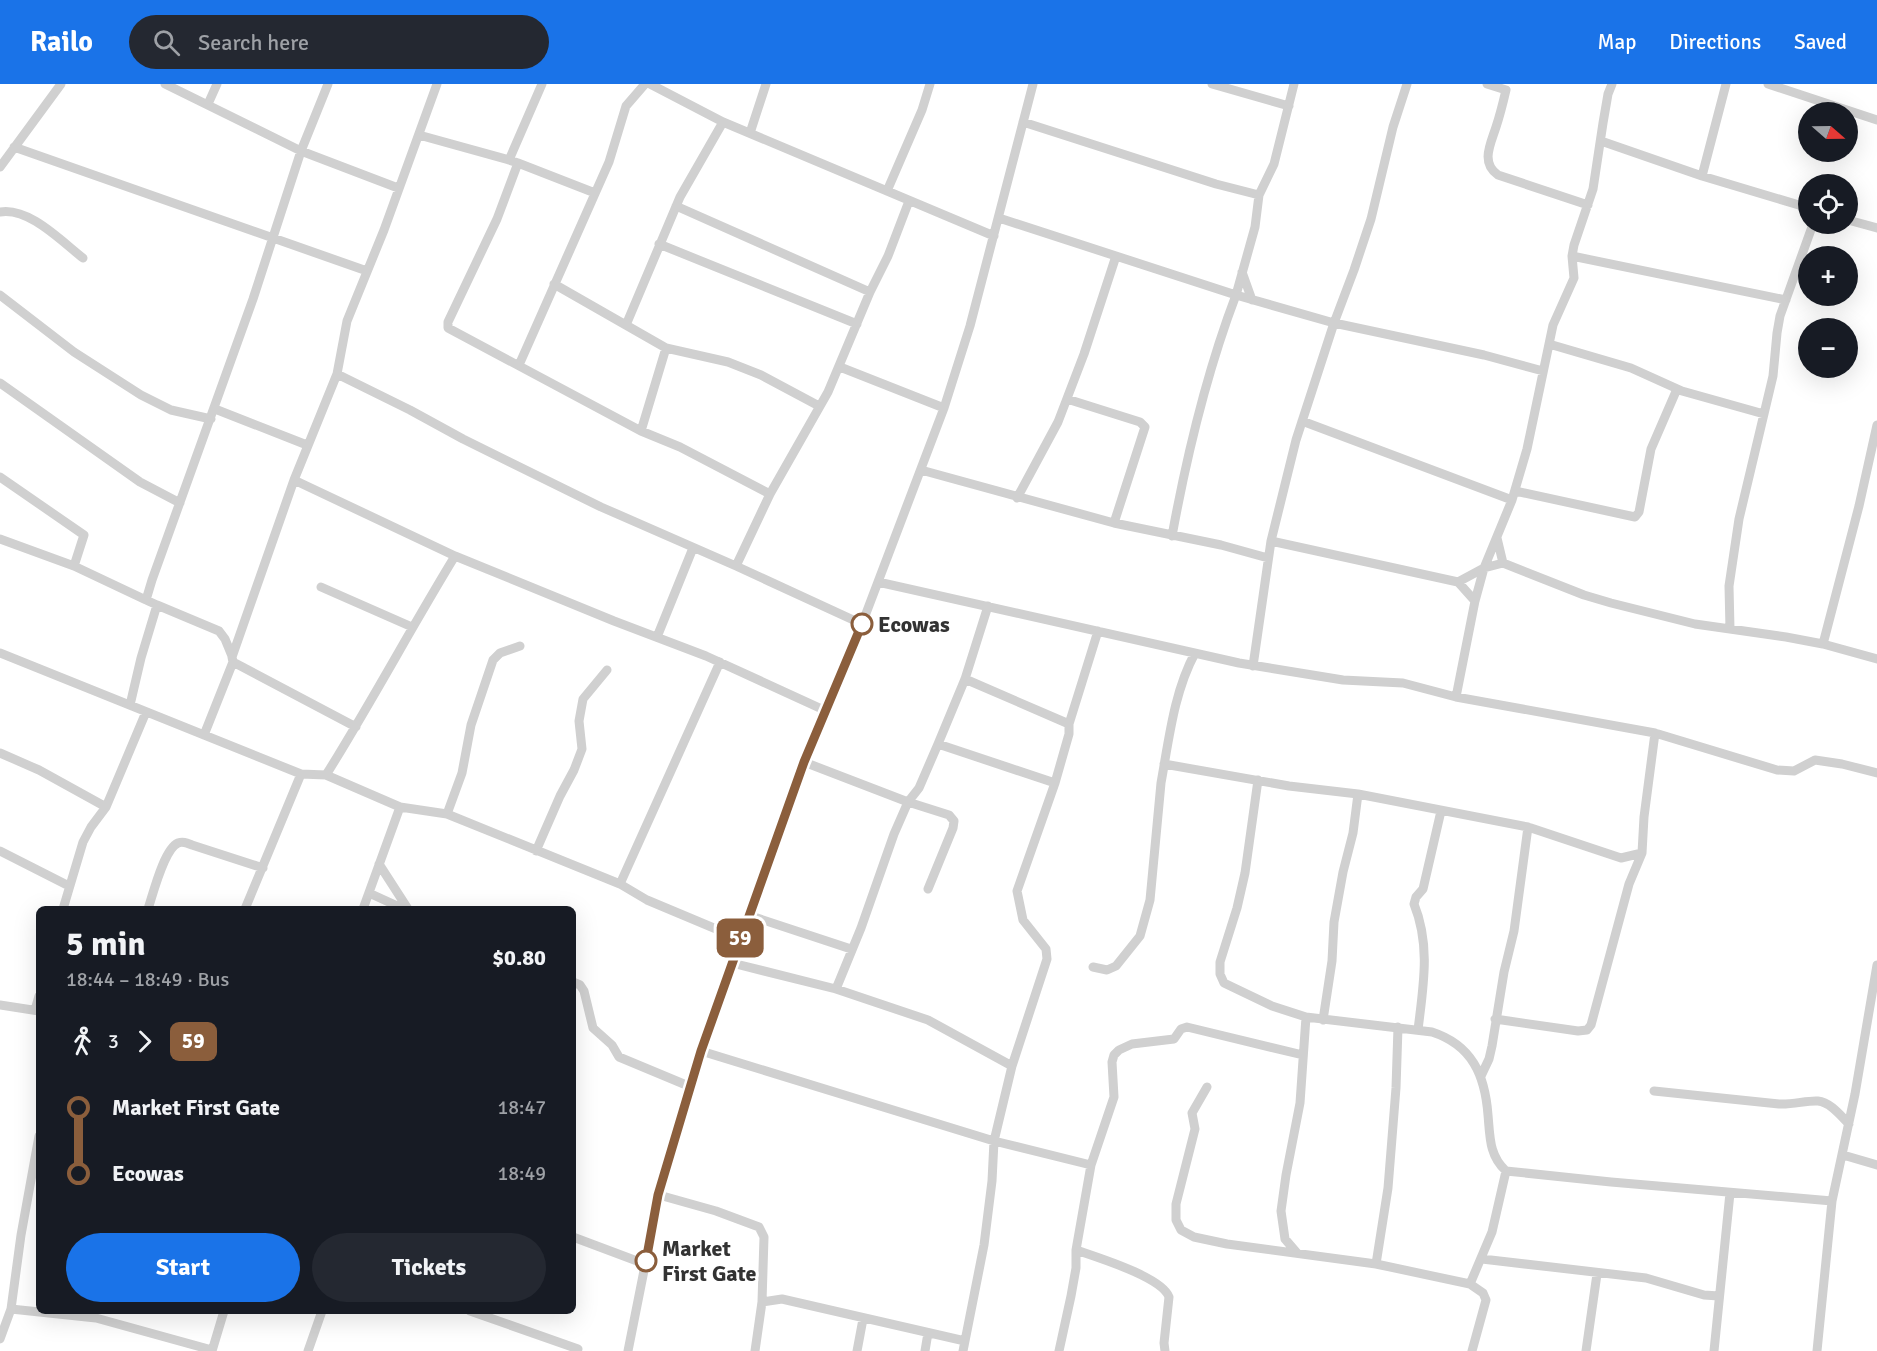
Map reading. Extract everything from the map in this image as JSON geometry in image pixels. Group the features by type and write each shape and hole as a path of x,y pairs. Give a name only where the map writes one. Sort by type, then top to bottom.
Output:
{"street":[{"path":"0,167 61,84"},
{"path":"165,84 302,151 398,188"},
{"path":"207,104 217,84"},
{"path":"146,600 215,409 302,151 328,84"},
{"path":"204,735 233,659 294,480 337,374 347,321 437,84"},
{"path":"542,84 513,161 497,219 448,322 448,328 641,431 680,447 770,494"},
{"path":"519,365 609,162 626,106 645,84"},
{"path":"650,84 723,122 994,236"},
{"path":"750,133 766,84"},
{"path":"887,191 922,110 930,84"},
{"path":"628,1351 658,1195 701,1051 804,762 862,624 944,408 970,326 1033,84"},
{"path":"1212,84 1289,106"},
{"path":"1172,536 1191,441 1216,351 1236,296 1255,227 1259,195 1274,164 1294,84"},
{"path":"1253,666 1271,541 1302,420 1371,219 1393,127 1407,84"},
{"path":"1487,84 1508,87 1489,147 1488,156 1492,171 1588,205"},
{"path":"1456,697 1484,568 1514,496 1527,449 1549,344 1558,312 1572,286 1574,245 1597,172 1608,94 1612,84"},
{"path":"1702,176 1726,84"},
{"path":"1768,84 1877,120"},
{"path":"626,325 676,206 723,122"},
{"path":"1023,122 1216,184 1259,195"},
{"path":"419,135 513,161 595,193"},
{"path":"1601,141 1702,176 1798,205"},
{"path":"14,147 367,271"},
{"path":"736,566 770,494 840,367 909,201"},
{"path":"676,206 870,292"},
{"path":"0,212 10,210 31,219 83,258"},
{"path":"999,218 1236,296 1334,323 1543,371"},
{"path":"1858,223 1877,228"},
{"path":"1730,629 1729,586 1739,519 1773,376 1777,333 1809,234"},
{"path":"659,244 857,324"},
{"path":"1017,498 1052,436 1116,256"},
{"path":"1572,256 1786,300"},
{"path":"1242,272 1252,300"},
{"path":"554,285 666,348 739,366 819,406"},
{"path":"0,295 74,352 141,395 171,410 211,419"},
{"path":"1549,344 1631,368 1677,389 1764,414"},
{"path":"641,431 666,348"},
{"path":"840,367 944,408"},
{"path":"337,374 602,507 862,624"},
{"path":"0,383 140,482 180,503"},
{"path":"1302,420 1514,496 1635,517 1639,512 1654,441 1677,389"},
{"path":"1067,399 1140,422 1145,427 1114,523"},
{"path":"215,409 307,445"},
{"path":"1823,644 1859,506 1877,425"},
{"path":"921,470 1114,523 1221,545 1268,558"},
{"path":"0,477 84,535 74,566"},
{"path":"294,480 454,556 720,662 825,710"},
{"path":"1497,538 1503,563"},
{"path":"0,539 74,566 157,605 219,630 233,659 356,727"},
{"path":"1271,541 1458,582 1475,601"},
{"path":"657,637 693,548"},
{"path":"326,775 454,556"},
{"path":"1458,582 1484,568 1503,563 1584,595 1611,603 1695,624 1823,644 1877,659"},
{"path":"878,582 1253,666 1343,680 1403,683 1456,697 1655,733 1777,770 1794,771 1815,760 1877,773"},
{"path":"321,587 412,627"},
{"path":"130,705 157,605"},
{"path":"836,989 861,928 894,834 908,802 919,788 965,679 988,606"},
{"path":"762,1302 782,1299 928,1333 964,1346 984,1245 992,1181 994,1141 1012,1066 1048,953 1023,920 1017,891 1055,783 1069,734 1069,724 1098,631"},
{"path":"447,814 462,772 471,725 493,660 500,653 520,646"},
{"path":"0,653 301,774 326,775 400,807 447,814 620,884 647,900 740,939"},
{"path":"1093,967 1107,970 1116,966 1140,936 1150,900 1164,764 1182,682 1195,653"},
{"path":"620,884 720,662"},
{"path":"536,851 582,749 579,721 583,699 607,670"},
{"path":"965,679 1069,724"},
{"path":"64,906 83,842 106,807 146,712"},
{"path":"1495,1019 1578,1031 1587,1030 1593,1018 1629,884 1642,854 1644,817 1655,733"},
{"path":"938,744 1055,783"},
{"path":"0,753 39,770 106,807"},
{"path":"804,762 908,802 949,815 954,821 953,828 928,890"},
{"path":"1164,764 1289,786 1358,794 1528,827 1621,858 1642,854"},
{"path":"246,906 301,774"},
{"path":"1258,780 1245,873 1220,962 1220,974 1224,983 1230,988 1272,1006 1306,1017 1418,1030 1447,1037 1461,1046 1481,1076 1485,1091 1491,1147 1500,1166 1506,1171 1832,1201"},
{"path":"1323,1020 1332,961 1334,922 1353,833 1358,794"},
{"path":"364,906 400,807"},
{"path":"1418,1030 1425,951 1423,928 1414,904 1416,897 1423,889 1441,811"},
{"path":"1481,1076 1489,1059 1514,931 1528,827"},
{"path":"149,906 168,853 175,844 182,842 192,844 263,868"},
{"path":"0,851 69,886"},
{"path":"379,864 404,906"},
{"path":"369,893 399,906"},
{"path":"748,915 851,950"},
{"path":"732,963 836,989 928,1020 1012,1066"},
{"path":"1817,1351 1832,1201 1849,1124 1877,965"},
{"path":"576,983 584,991 593,1028 612,1045 619,1057 691,1087"},
{"path":"0,1005 36,1010"},
{"path":"1297,1253 1284,1239 1281,1211 1300,1102 1306,1017"},
{"path":"1059,1351 1076,1268 1076,1250 1091,1165 1114,1097 1112,1062 1114,1055 1132,1044 1150,1040 1174,1039 1181,1029 1187,1027 1303,1055"},
{"path":"1376,1264 1388,1188 1398,1027"},
{"path":"701,1051 994,1141 1091,1165"},
{"path":"1207,1087 1192,1113 1195,1129 1176,1204 1176,1220 1181,1230 1194,1237 1227,1244 1376,1264 1470,1284 1480,1289 1486,1300 1472,1351"},
{"path":"1654,1091 1779,1104 1800,1104 1816,1100 1828,1105 1849,1124"},
{"path":"0,1339 11,1309 36,1152"},
{"path":"1843,1155 1877,1165"},
{"path":"1470,1284 1492,1232 1506,1171"},
{"path":"1714,1351 1730,1193"},
{"path":"658,1195 759,1227 764,1238 762,1302 754,1351"},
{"path":"576,1238 645,1264"},
{"path":"1275,1250 1284,1239"},
{"path":"1076,1250 1132,1270 1167,1290 1169,1297 1165,1351"},
{"path":"1482,1259 1646,1278 1704,1295 1719,1296"},
{"path":"1586,1351 1597,1274"},
{"path":"11,1309 36,1311"},
{"path":"96,1315 212,1350 223,1314"},
{"path":"308,1351 321,1314"},
{"path":"479,1314 578,1349"},
{"path":"857,1351 863,1319"},
{"path":"926,1351 928,1333"}],"bus line":[{"name":"59","path":"646,1261 658,1195 701,1051 804,762 862,624"}],"place":[{"name":"Ecowas","path":"862,624"},
{"name":"Market First Gate","path":"646,1261"}]}
